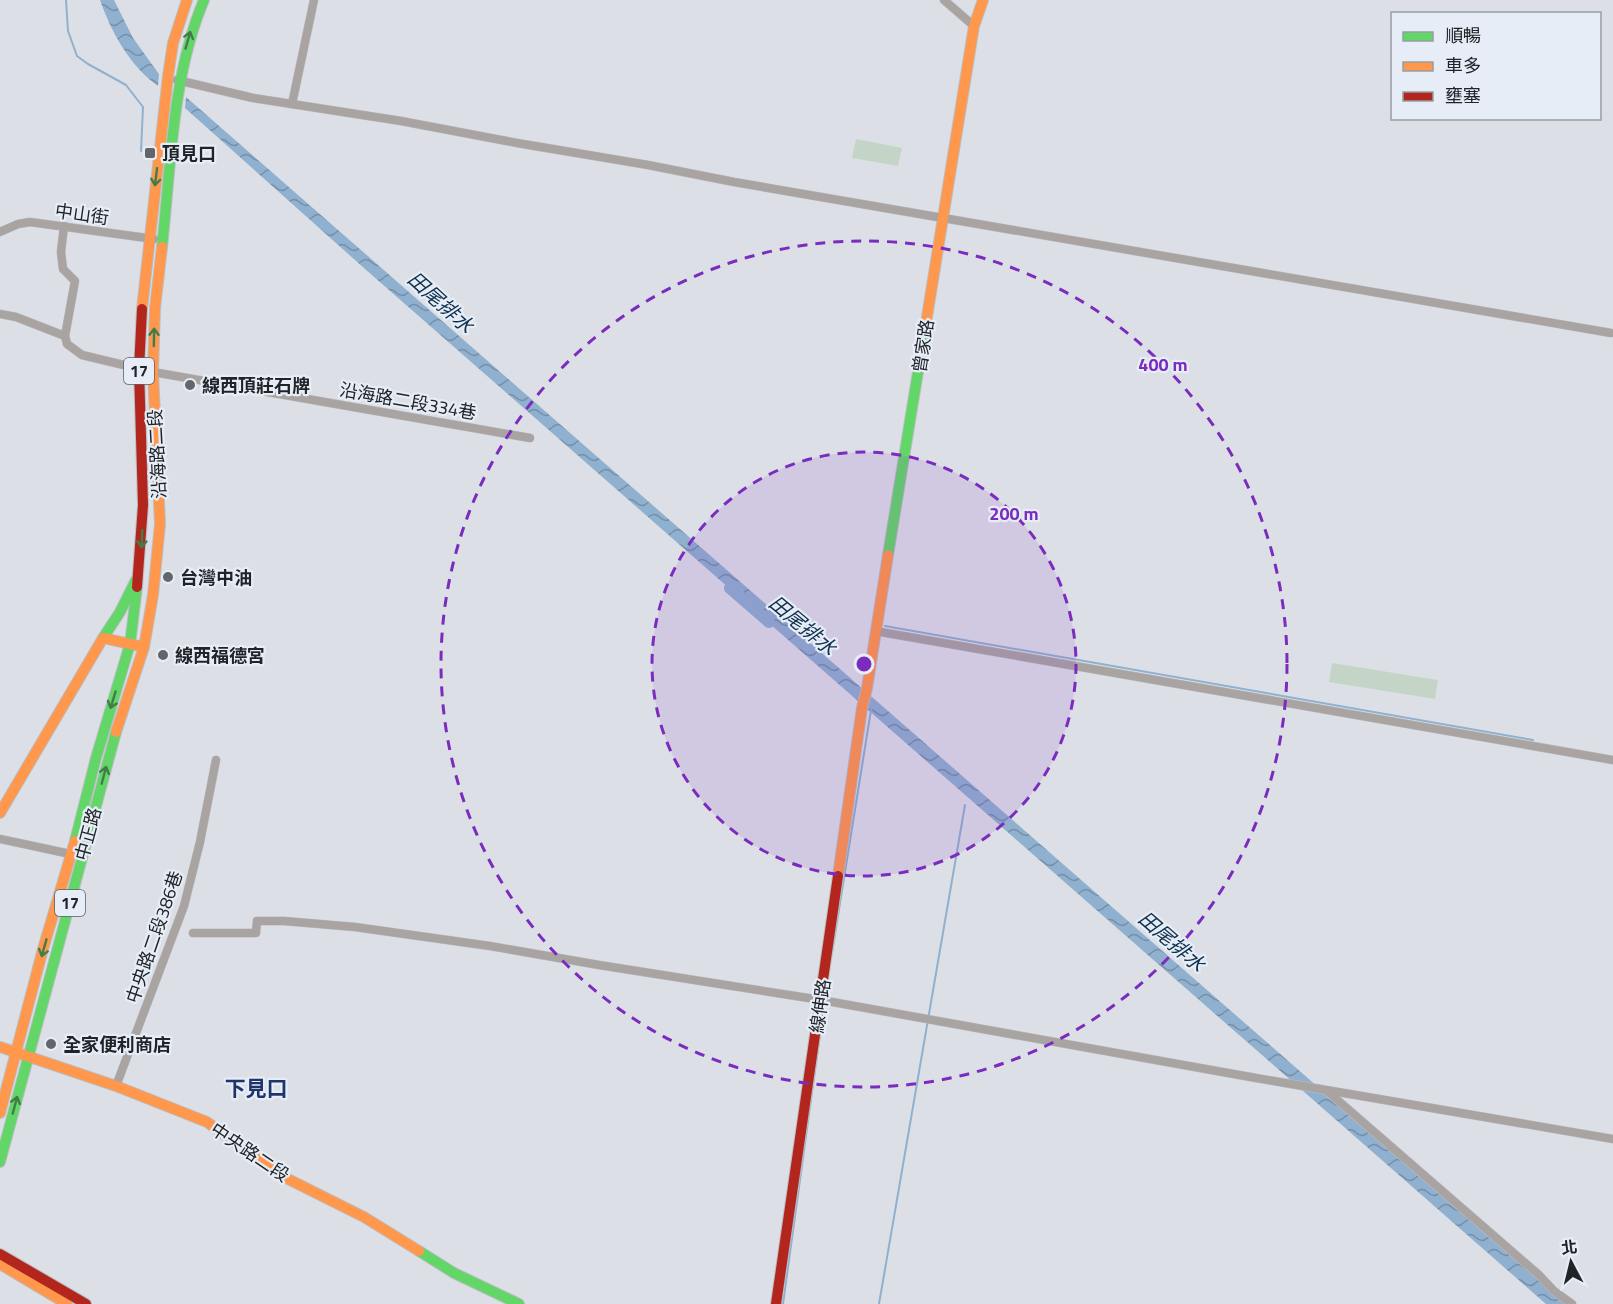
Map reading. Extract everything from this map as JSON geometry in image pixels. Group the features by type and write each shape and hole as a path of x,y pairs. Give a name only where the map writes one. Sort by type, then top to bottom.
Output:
{"main road":[{"name":"17","path":"168,76 173,43 187,0"},
{"name":"17","path":"180,81 188,42 204,0"},
{"name":"曾家路","path":"866,694 973,29 983,0"},
{"name":"沿海路二段","path":"130,644 140,573 143,505 139,369 142,304 168,76"},
{"name":"沿海路二段","path":"144,647 153,595 160,524 153,372 155,308 180,81"},
{"path":"0,813 120,612 140,573"},
{"path":"103,638 144,647"},
{"name":"中正路","path":"0,1162 77,856 96,758 130,644"},
{"name":"中正路","path":"0,1113 43,949 77,856 144,647"},
{"name":"線伸路","path":"776,1304 862,708 866,694"},
{"name":"中央路二段","path":"0,1047 116,1086 207,1122 278,1174 364,1216 454,1273 519,1304"},
{"path":"0,1254 86,1304"},
{"path":"0,1264 68,1304"}],"street":[{"path":"292,104 314,0"},
{"path":"944,0 973,29"},
{"path":"168,76 180,81 253,98 401,121 735,182 1611,333"},
{"name":"中山街","path":"0,232 18,224 30,222 161,239"},
{"path":"0,314 16,317 65,336 75,280 63,269 61,252 64,226"},
{"name":"沿海路二段334巷","path":"65,336 67,344 82,354 139,369 530,438"},
{"path":"875,631 1613,760"},
{"name":"中央路二段386巷","path":"116,1086 184,906 200,842 216,760"},
{"path":"0,839 77,856"},
{"path":"193,933 256,933 258,921 284,921 355,927 490,946 821,1000 1613,1139"},
{"path":"1326,1090 1539,1275 1554,1291 1572,1304"}],"green space":[{"path":"856,139 902,148 898,166 852,158"},
{"path":"1332,663 1438,680 1435,699 1329,682"}],"water":[{"path":"100,0 114,0 133,38 159,74 158,86 139,69 123,48"},
{"path":"186,97 1566,1304 1546,1304 365,269 185,108"}],"waterway":[{"path":"66,0 68,31 77,56 126,85 143,107 141,151"},
{"name":"田尾排水","path":"730,588 769,622"},
{"path":"885,626 1533,740"},
{"path":"832,953 871,710"},
{"path":"879,1304 965,805"},
{"path":"783,1304 822,1019"}],"traffic: fast":[{"path":"162,247 179,90 193,29 204,0"},
{"path":"888,555 926,323"},
{"path":"103,638 120,612 136,580"},
{"path":"75,841 96,758 130,644 137,587"},
{"path":"0,1162 116,732"},
{"path":"419,1251 454,1273 519,1304"}],"traffic: slow":[{"path":"142,309 168,76 173,43 187,0"},
{"path":"926,323 974,26 983,0"},
{"path":"116,732 144,647 153,595 160,524 153,372 155,308 162,247"},
{"path":"838,876 862,708 888,555"},
{"path":"0,813 103,638 144,647"},
{"path":"0,1113 43,949 75,841"},
{"path":"0,1047 116,1086 207,1122 278,1174 364,1217 419,1251"},
{"path":"0,1264 67,1304"}],"traffic: jam":[{"path":"137,587 143,505 139,369 142,309"},
{"path":"776,1304 838,876"},
{"path":"0,1254 86,1304"}],"place":[{"name":"頂見口","path":"150,153"},
{"name":"線西頂莊石牌","path":"190,385"},
{"name":"台灣中油","path":"168,577"},
{"name":"線西福德宮","path":"163,655"},
{"name":"全家便利商店","path":"51,1044"}],"district":[{"name":"下見口","path":"256,1088"}]}
